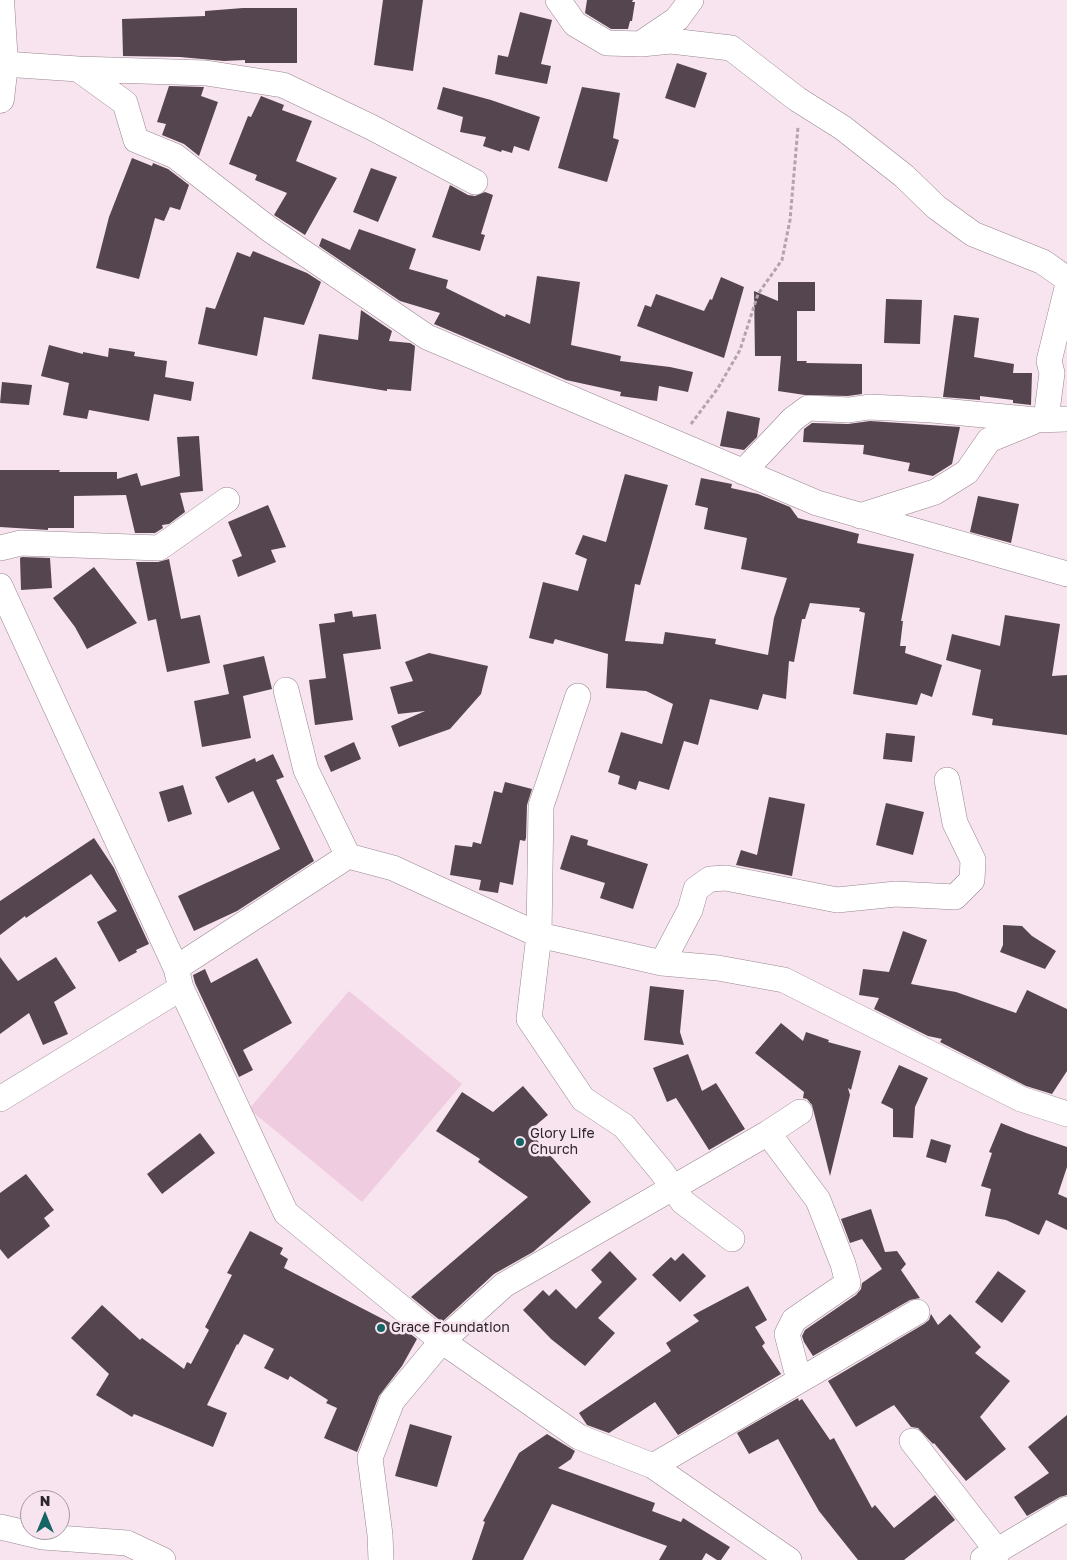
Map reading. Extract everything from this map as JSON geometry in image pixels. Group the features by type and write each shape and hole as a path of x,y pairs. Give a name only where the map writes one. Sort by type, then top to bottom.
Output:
{"main road":[{"path":"0,0 4,64 0,99"}],"street":[{"path":"558,0 575,24 607,43 641,44 670,41 731,48 798,99 843,128 904,176 936,207 973,234 1043,262 1067,280"},
{"path":"641,44 677,19 691,0"},
{"path":"4,64 78,69 206,73 283,85 371,127 475,182"},
{"path":"78,69 125,104 136,140 175,156 269,228 427,337 817,503 1067,574"},
{"path":"1054,418 1052,373 1049,361 1067,288"},
{"path":"744,472 793,419 808,408 848,410 868,407 1054,418"},
{"path":"860,516 935,492 967,472 989,440 1054,418"},
{"path":"0,548 22,543 159,548 227,500"},
{"path":"0,586 286,1213 442,1341 579,1437 653,1466 789,1560"},
{"path":"286,690 306,770 348,856 393,868 538,935 662,963 718,968 784,980 1021,1099 1067,1114"},
{"path":"578,696 542,806 538,935 529,1019 583,1099 624,1126 674,1187 683,1202 732,1239"},
{"path":"662,963 690,910 696,889 710,879 726,878 837,900 896,894 955,897 972,880 973,860 955,823 947,780"},
{"path":"0,1099 179,978 348,856"},
{"path":"381,1560 370,1458 392,1401 442,1341 504,1285 768,1133 800,1112"},
{"path":"768,1133 818,1200 843,1264 848,1283 794,1320 786,1334 799,1380"},
{"path":"653,1466 917,1312"},
{"path":"912,1441 990,1556 1067,1510"},
{"path":"0,1527 43,1537 127,1543 163,1560"}],"path":[{"path":"676,443 718,388 740,350 758,294 782,260 790,220 798,135 798,99"}],"shaded area":[{"path":"349,991 462,1084 362,1202 249,1109"}],"building":[{"path":"383,0 423,0 413,71 374,65"},
{"path":"587,0 633,0 632,2 635,2 632,21 630,21 628,29 611,29 585,13"},
{"path":"243,8 297,8 297,63 245,63 245,60 224,61 180,57 123,56 122,19 205,16 205,11"},
{"path":"520,12 552,20 541,64 551,66 547,84 495,74 498,55 508,57"},
{"path":"677,63 707,73 695,108 665,98"},
{"path":"169,86 204,87 201,96 218,102 199,156 184,144 162,135 166,124 157,122"},
{"path":"443,87 491,100 540,117 529,151 514,146 512,153 502,150 501,152 483,146 486,137 460,132 463,117 437,109"},
{"path":"582,87 620,93 613,138 619,140 607,182 558,168"},
{"path":"261,96 284,105 282,110 312,121 296,161 337,178 305,235 274,215 287,193 255,180 257,175 229,164 248,116 251,117"},
{"path":"132,158 152,166 153,163 168,169 189,185 180,210 170,207 164,221 155,218 139,279 96,268 109,217"},
{"path":"371,168 397,177 378,222 353,212"},
{"path":"450,185 468,195 475,196 485,192 493,195 481,234 485,235 480,251 432,237"},
{"path":"359,229 416,249 409,269 448,280 446,288 505,317 506,314 530,324 537,276 580,282 571,345 621,356 620,361 670,367 693,372 688,392 659,386 657,401 620,396 621,392 566,380 434,324 440,313 400,301 319,246 322,238 350,250"},
{"path":"253,251 307,273 321,282 304,325 264,317 257,356 198,344 206,307 215,309 237,252 250,257"},
{"path":"721,277 744,287 724,358 637,326 645,305 651,307 656,294 704,311 710,299 712,300"},
{"path":"778,282 815,282 815,311 797,311 797,361 807,361 806,363 862,364 862,394 848,396 805,395 778,391 781,356 755,356 754,291 778,301"},
{"path":"886,299 922,300 920,344 884,343"},
{"path":"361,310 392,331 389,341 410,343 415,346 411,391 387,389 387,391 312,379 319,334 358,340"},
{"path":"954,315 979,318 974,357 1014,364 1013,373 1032,373 1031,405 1013,403 1013,400 980,396 980,400 943,397"},
{"path":"49,345 83,354 83,352 108,357 109,348 135,352 134,356 167,361 165,377 194,382 191,401 154,394 149,421 89,410 87,419 63,415 69,383 41,376"},
{"path":"2,382 32,385 29,405 0,403"},
{"path":"727,411 760,418 757,437 744,450 720,446"},
{"path":"870,421 960,427 952,464 933,476 908,471 910,463 863,454 864,445 803,442 804,429 812,423 848,424"},
{"path":"199,436 203,491 180,493 185,512 169,524 162,525 163,528 155,533 135,533 126,495 74,496 74,528 48,528 48,530 0,527 0,470 117,472 117,479 137,473 141,486 180,476 177,437"},
{"path":"625,474 668,485 640,585 635,584 625,641 663,644 665,632 716,639 715,644 768,655 774,618 787,578 741,569 747,538 704,529 708,508 695,505 701,478 732,484 731,488 758,494 790,507 798,518 859,534 857,543 914,554 901,621 903,621 900,646 906,646 905,653 942,665 932,697 921,693 917,705 853,694 865,613 859,611 860,608 810,603 805,619 802,619 794,662 789,661 786,699 763,694 758,710 710,699 698,745 684,741 669,790 639,781 636,790 618,784 620,776 608,772 621,732 662,744 673,704 646,691 606,688 608,654 555,639 553,644 529,638 543,582 578,591 587,559 575,554 583,535 606,542"},
{"path":"978,496 1019,504 1011,543 970,532"},
{"path":"268,505 286,547 271,550 276,562 238,577 232,560 242,556 228,522"},
{"path":"20,558 50,558 52,588 21,590"},
{"path":"169,559 181,619 200,615 210,663 167,672 156,619 148,621 136,562 158,562"},
{"path":"94,567 137,623 87,649 75,627 53,598"},
{"path":"352,611 353,617 376,614 381,649 343,654 353,720 315,725 309,680 326,678 319,624 335,622 334,614"},
{"path":"1005,615 1060,624 1052,676 1067,675 1067,735 992,725 993,719 972,715 981,670 946,660 952,634 1000,646"},
{"path":"429,653 488,666 481,694 450,729 399,747 391,726 425,711 398,714 390,687 413,681 405,662"},
{"path":"264,656 272,689 243,696 251,738 202,747 194,701 229,694 223,665"},
{"path":"886,733 915,736 912,762 883,759"},
{"path":"354,742 361,759 331,772 324,756"},
{"path":"273,754 284,777 276,780 314,861 237,911 194,931 178,896 280,849 253,791 228,803 215,777 255,758 256,762"},
{"path":"505,782 532,789 527,805 526,838 525,841 520,840 513,885 500,882 498,893 479,890 481,880 450,875 455,845 472,847 473,842 481,844 494,791 502,793"},
{"path":"183,785 192,814 168,822 159,792"},
{"path":"769,797 805,804 792,876 736,865 741,850 757,855"},
{"path":"886,803 924,812 913,855 876,845"},
{"path":"571,835 588,840 587,845 648,864 633,909 600,898 605,883 560,869"},
{"path":"94,838 114,868 149,944 136,950 137,952 119,962 97,922 117,911 91,874 26,918 25,916 0,935 0,901"},
{"path":"1003,925 1022,926 1032,936 1056,951 1045,969 1000,952 1003,945"},
{"path":"903,931 927,940 911,984 956,992 1016,1013 1027,990 1067,1009 1067,1071 1052,1094 1026,1086 940,1042 942,1039 928,1036 874,1009 879,998 859,995 863,969 889,972"},
{"path":"0,957 18,981 56,957 76,988 54,1002 68,1034 43,1045 29,1013 0,1034"},
{"path":"257,958 292,1023 243,1050 253,1070 239,1077 193,975 205,969 211,983"},
{"path":"650,986 684,990 680,1032 684,1045 644,1040"},
{"path":"781,1023 803,1041 806,1032 829,1040 828,1042 861,1051 851,1090 848,1088 850,1095 830,1176 812,1105 807,1099 803,1098 804,1092 755,1053"},
{"path":"688,1054 702,1091 716,1083 745,1129 709,1150 676,1098 667,1102 653,1068"},
{"path":"899,1065 928,1078 915,1107 913,1138 893,1137 893,1109 881,1103"},
{"path":"523,1086 548,1115 529,1131 591,1202 533,1252 494,1274 442,1322 411,1297 528,1197 478,1162 480,1159 436,1131 462,1092 493,1112"},
{"path":"1001,1123 1067,1147 1067,1167 1058,1194 1067,1198 1067,1230 1046,1220 1039,1235 1006,1220 985,1216 991,1189 981,1186 992,1153 989,1152"},
{"path":"200,1133 215,1153 162,1194 147,1174"},
{"path":"931,1139 951,1145 946,1163 926,1157"},
{"path":"26,1174 54,1210 44,1218 50,1226 8,1259 0,1249 0,1193"},
{"path":"871,1209 885,1252 897,1251 906,1264 901,1270 920,1298 910,1300 813,1356 802,1336 805,1330 856,1295 861,1289 862,1283 882,1269 862,1239 850,1243 841,1219"},
{"path":"250,1231 283,1248 280,1254 288,1259 284,1268 408,1332 417,1339 402,1366 379,1396 357,1452 324,1438 337,1408 326,1403 328,1400 290,1376 288,1380 264,1368 274,1349 244,1334 237,1344 207,1405 227,1413 213,1447 134,1414 132,1417 96,1395 109,1374 71,1338 102,1305 140,1340 142,1338 184,1369 187,1362 191,1364 209,1330 205,1327 232,1275 227,1273"},
{"path":"610,1251 637,1279 598,1318 615,1333 585,1366 551,1339 523,1310 543,1290 549,1296 556,1289 576,1309 602,1282 591,1270"},
{"path":"683,1253 706,1276 680,1302 652,1275 671,1257 675,1261"},
{"path":"998,1271 1026,1291 1002,1323 975,1302"},
{"path":"748,1286 767,1320 755,1327 765,1343 762,1346 781,1374 678,1435 655,1402 609,1433 587,1425 579,1413 671,1351 666,1343 699,1321 693,1315"},
{"path":"931,1314 938,1325 950,1314 981,1347 975,1353 1010,1381 980,1417 1006,1449 966,1481 934,1443 918,1428 911,1427 894,1405 856,1427 828,1381 924,1324 929,1320"},
{"path":"798,1398 799,1401 802,1399 830,1440 834,1438 872,1508 875,1505 894,1528 935,1495 955,1520 904,1560 858,1560 819,1511 778,1439 749,1454 737,1433"},
{"path":"1067,1415 1067,1495 1027,1516 1014,1497 1049,1473 1028,1447"},
{"path":"410,1424 452,1436 437,1487 395,1476"},
{"path":"547,1434 575,1451 571,1459 558,1468 655,1503 652,1511 681,1522 683,1518 730,1547 721,1560 717,1560 706,1553 702,1560 659,1560 667,1546 552,1504 523,1560 472,1560 485,1522 483,1521 519,1453"}],"place":[{"name":"Glory Life Church","path":"520,1142"},
{"name":"Grace Foundation","path":"381,1328"}]}
